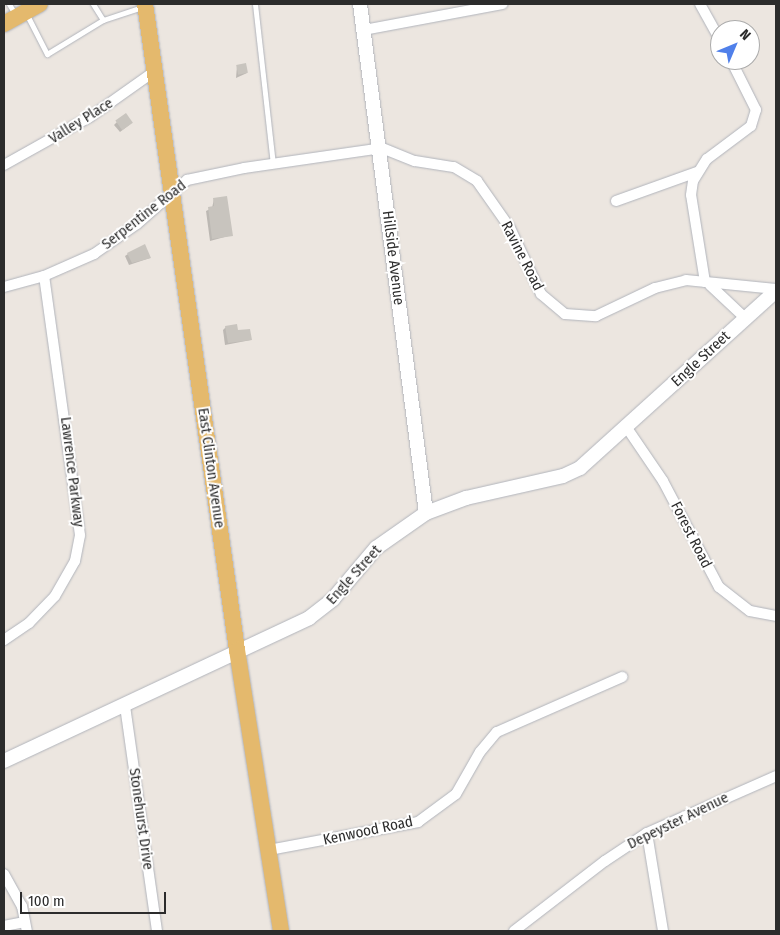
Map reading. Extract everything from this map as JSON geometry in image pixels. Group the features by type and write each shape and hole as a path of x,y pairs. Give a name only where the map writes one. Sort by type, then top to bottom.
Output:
{"main road":[{"path":"14,14 40,4"},
{"name":"East Clinton Avenue","path":"145,5 237,650 281,931"}],"street":[{"name":"Hillside Avenue","path":"360,4 426,513"},
{"path":"364,30 502,4"},
{"path":"700,4 710,22"},
{"path":"737,70 754,101 755,118 745,132 707,159 697,172 692,196 705,282 722,294 745,318"},
{"name":"Valley Place","path":"4,165 90,117 155,71"},
{"name":"Serpentine Road","path":"4,287 44,276 108,244 187,180 273,164 379,148"},
{"name":"Ravine Road","path":"379,148 415,161 454,168 477,181 510,228 541,294 565,314 596,316 655,288 686,280 776,290"},
{"path":"616,201 697,172"},
{"name":"Lawrence Parkway","path":"4,640 29,623 55,596 75,562 80,534 44,276"},
{"name":"Engle Street","path":"4,761 125,706 322,610 376,548 426,513 466,498 563,476 594,458 776,290"},
{"name":"Forest Road","path":"627,428 663,481 720,587 750,611 776,616"},
{"name":"Kenwood Road","path":"269,850 418,822 456,794 480,752 497,732 622,677"},
{"name":"Stonehurst Drive","path":"125,706 156,931"},
{"name":"Depeyster Avenue","path":"514,931 612,856 647,833 776,776"},
{"path":"647,833 662,931"},
{"path":"4,874 15,891 26,927 4,926"}],"lane":[{"path":"93,4 102,20"},
{"path":"255,4 273,164"},
{"path":"14,14 47,54 102,20 145,5"}],"building":[{"path":"246,63 248,73 238,75 236,65"},
{"path":"126,113 133,123 122,130 115,120"},
{"path":"227,196 233,236 212,239 208,207 214,206 213,198"},
{"path":"145,244 151,258 132,263 127,253"},
{"path":"237,324 238,330 250,329 252,340 228,343 225,326"}]}
